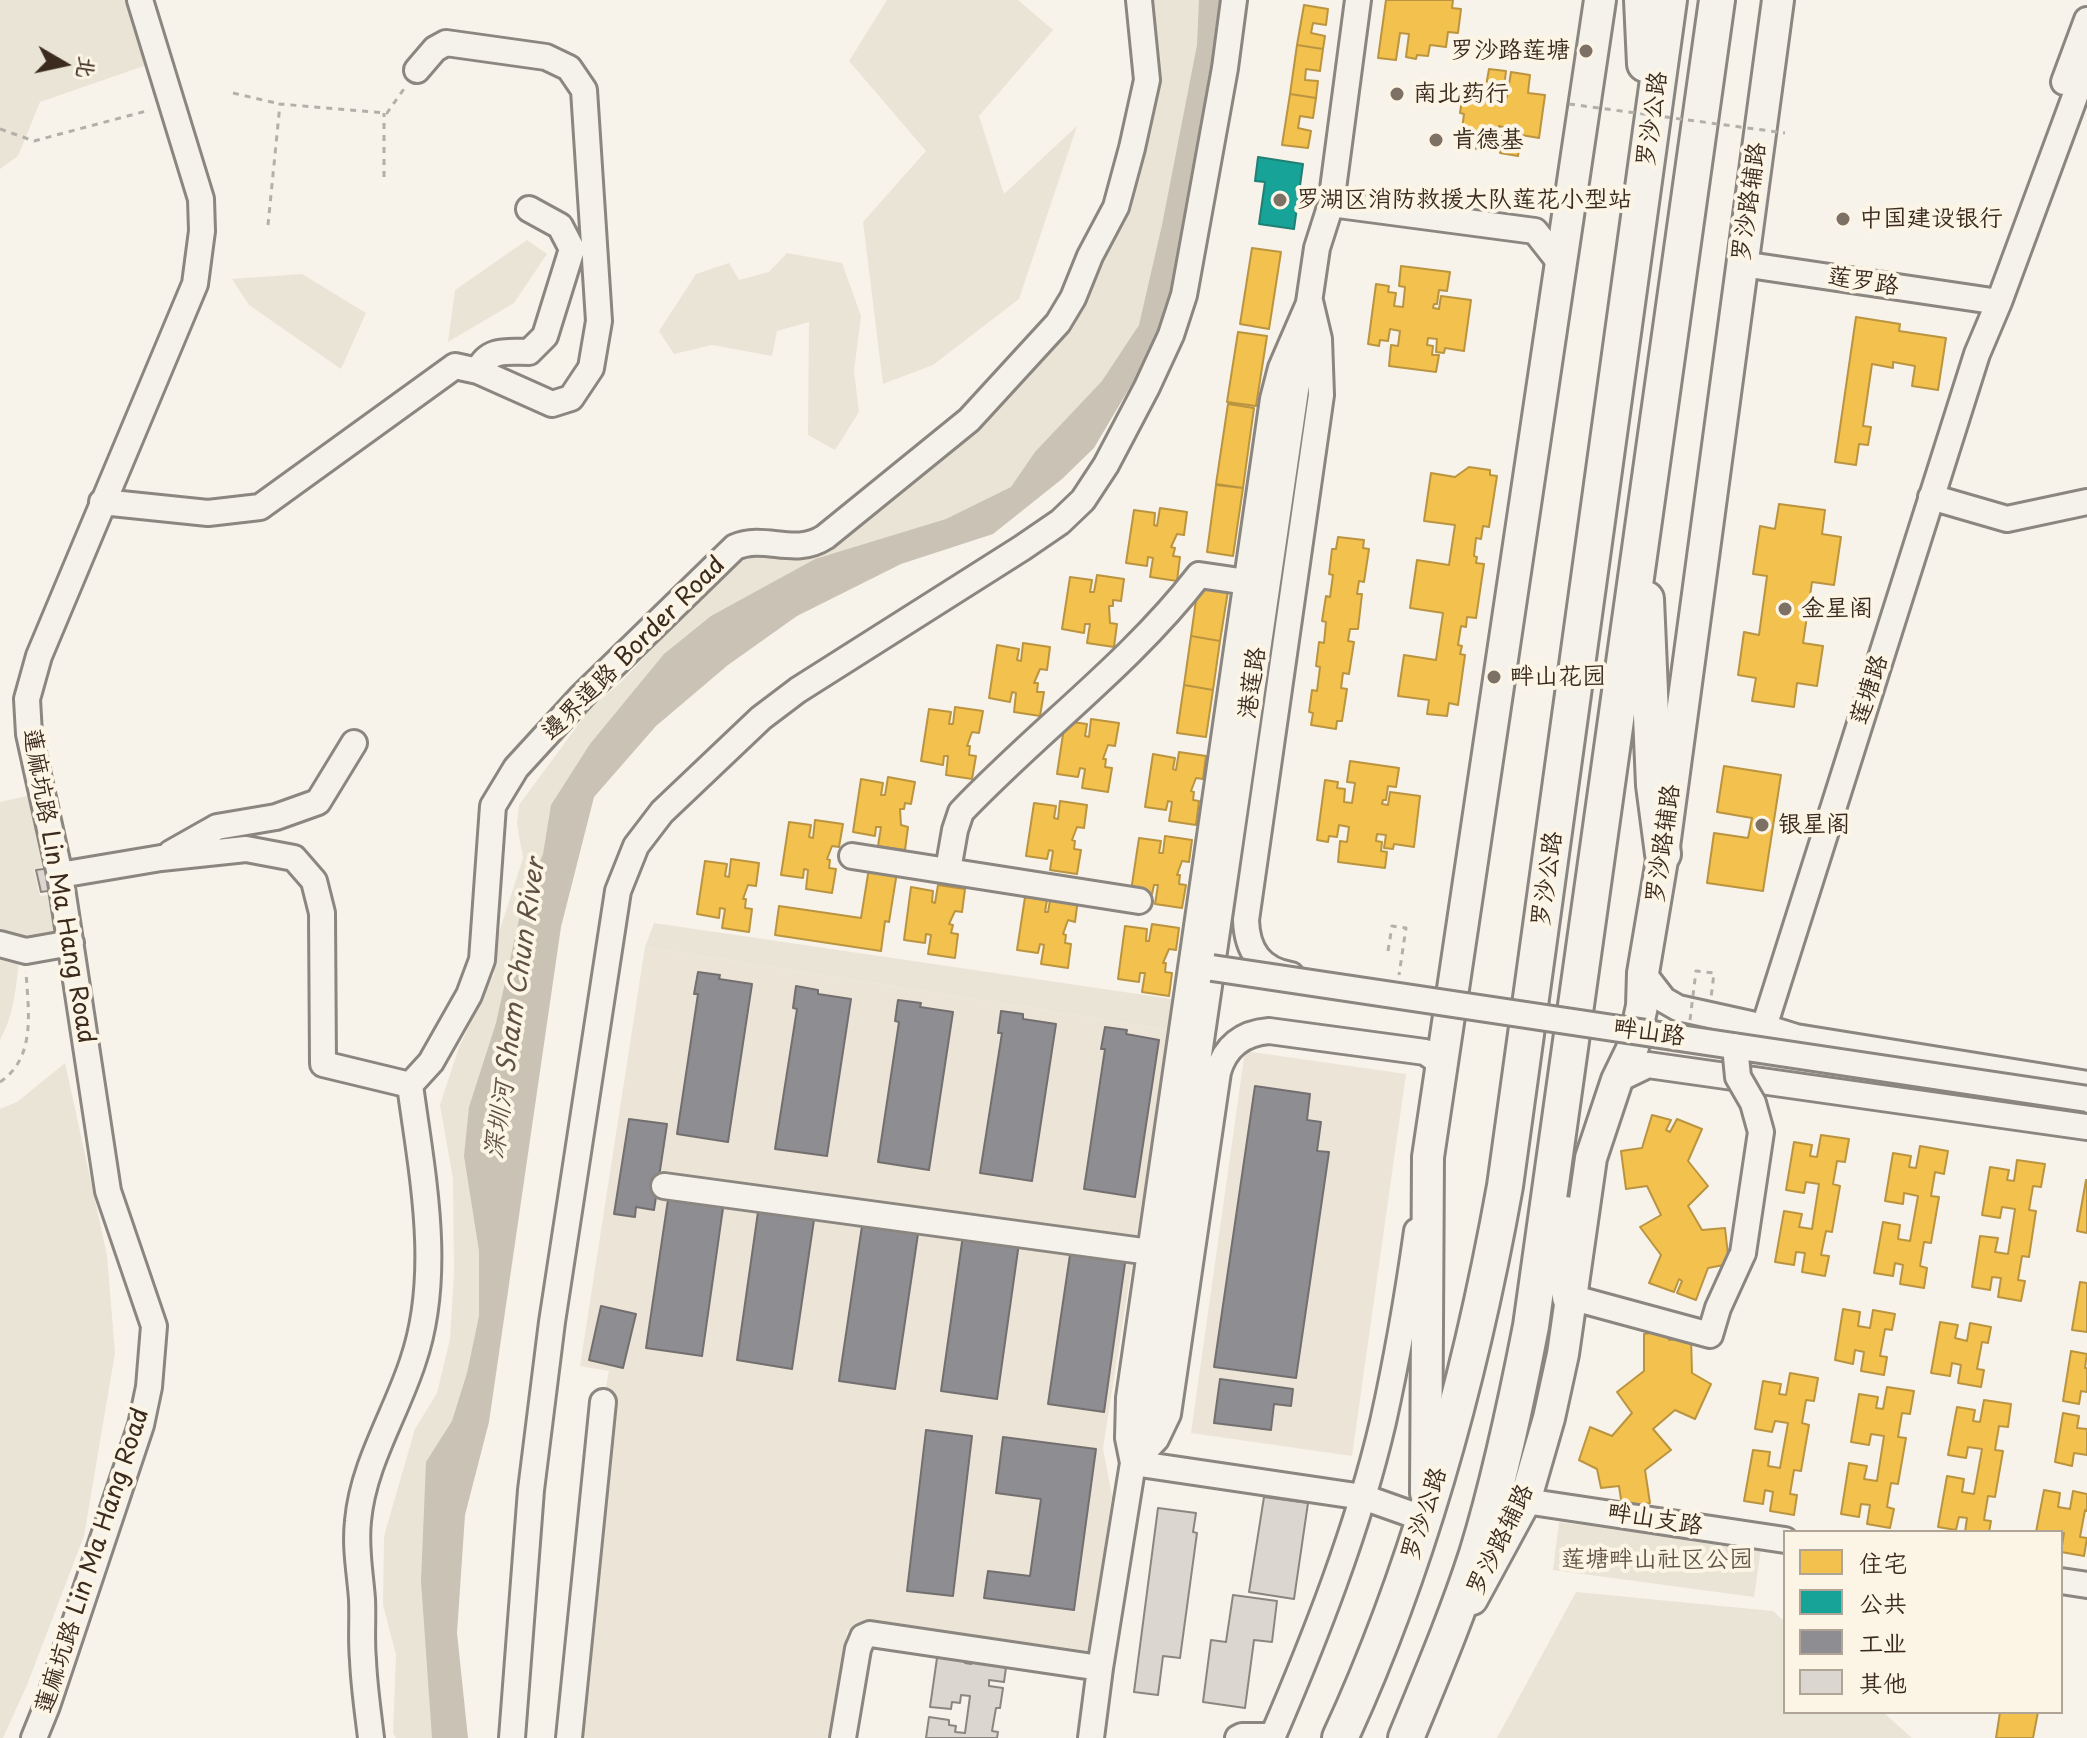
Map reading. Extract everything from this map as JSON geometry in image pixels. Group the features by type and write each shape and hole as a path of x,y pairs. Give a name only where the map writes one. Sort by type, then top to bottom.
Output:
{"highway":[{"path":"1642,0 1649,149"},
{"name":"罗沙公路","path":"1340,1738 1385,1632 1425,1519 1485,1299 1505,1186 1669,0"},
{"name":"罗沙公路","path":"1406,1738 1440,1656 1476,1555 1517,1400 1543,1250 1717,0"},
{"path":"1640,543 1650,658 1654,785 1663,854"},
{"path":"1558,1125 1566,1182 1565,1250 1570,1297"}],"main road":[{"path":"1425,1519 1428,1157 1600,0"},
{"name":"罗沙路辅路","path":"1440,1656 1525,1501 1549,1418 1563,1354 1591,1158 1617,1080 1633,1047 1642,1006 1643,973 1663,854 1778,0"}],"street":[{"name":"蓮麻坑路 Lin Ma Hang Road","path":"34,1738 137,1437 149,1387 154,1326 108,1191 60,875 29,734 27,699 39,656 195,284 202,231 201,199 140,0"},
{"name":"邊界道路 Border Road","path":"410,1085 431,1062 469,995 482,960 493,806 516,768 631,647 735,547 747,542 793,547 812,545 825,537 969,420 1058,323 1116,207 1132,148 1147,80 1139,0"},
{"path":"512,1738 531,1490 550,1337 618,891 627,864 636,846 662,812 761,718 798,690 1022,548 1060,522 1083,500 1106,465 1147,387 1171,335 1184,295 1225,68 1234,0"},
{"name":"港莲路","path":"1133,1463 1145,1424 1317,248 1331,204 1358,0"},
{"name":"莲塘路","path":"1764,1027 1977,354 1991,301 2087,20"},
{"path":"102,502 208,513 260,507 455,366 478,371 552,404 571,398 591,368 599,321 584,90 569,68 546,57 446,43 435,49 417,70"},
{"name":"莲塘路","path":"1991,301 2087,64"},
{"path":"1535,231 1570,200"},
{"path":"1331,204 1535,231 1561,264"},
{"path":"478,371 482,361 495,352 529,352 545,336 572,249 560,226 529,209"},
{"name":"莲罗路","path":"1742,264 1991,301"},
{"path":"1091,1738 1133,1463 1127,1419 1273,399 1281,368 1310,301"},
{"path":"1310,301 1319,339 1321,395 1247,909 1248,939 1259,960 1277,972 1423,994 1441,993 1453,986"},
{"path":"1931,497 2007,519 2087,502"},
{"path":"948,870 961,812 1139,645 1199,575 1247,582"},
{"path":"161,858 217,827 276,817 318,802 354,743"},
{"path":"60,875 161,858 246,849 294,858 314,881 322,913 323,1064 410,1085 428,1258 421,1328 413,1361 369,1473 358,1518 356,1558 362,1598 363,1660 371,1738"},
{"path":"852,856 1139,901"},
{"path":"0,944 26,951 71,943"},
{"name":"畔山路","path":"1212,968 2087,1099"},
{"name":"畔山路","path":"1643,973 1664,1000 1678,1008 1796,1037 2087,1084"},
{"path":"1133,1463 1156,1439 1168,1414 1218,1072 1228,1049 1247,1035 1269,1031 1425,1052 1442,1064"},
{"path":"1570,1297 1710,1335 1718,1308 1743,1253 1761,1132 1753,1103 1738,1077 1735,1046"},
{"name":"畔山路","path":"1617,1080 1648,1065 2087,1127"},
{"path":"1238,1738 1272,1737 1332,1586 1363,1497 1396,1355 1428,1157"},
{"path":"664,1186 1150,1252"},
{"path":"569,1738 603,1402"},
{"path":"1133,1463 1363,1497 1425,1519"},
{"name":"畔山支路","path":"1525,1501 1783,1540"},
{"path":"2063,1581 2087,1585"},
{"path":"843,1738 858,1649 863,1637 870,1634 1100,1668"}],"path":[{"path":"233,93 280,104 387,113 417,70"},
{"path":"268,225 280,104"},
{"path":"1569,104 1785,133"},
{"path":"0,129 34,141 171,105"},
{"path":"384,113 384,177"},
{"path":"0,1082 14,1073 29,1038 26,951"}],"shaded area":[{"path":"645,947 1169,1030 1103,1448 1112,1496 1089,1651 882,1622 847,1631 830,1738 569,1738 603,1402 609,1371 580,1366"},
{"path":"1245,1051 1406,1074 1352,1456 1191,1433"}],"green space":[{"path":"0,0 128,0 147,65 40,102 18,156 0,169"},
{"path":"887,0 1018,0 1053,30 979,116 1004,194 1077,126 1019,299 933,365 883,384 863,222 926,151 849,61"},
{"path":"1139,0 1211,0 1208,70 1132,354 1035,482 833,571 597,758 524,1075 456,1443 444,1738 396,1738 393,1733 396,1655 383,1605 384,1536 415,1429 437,1393 450,1339 454,1272 453,1179 440,1105 459,1047 494,974 495,945 523,858 517,824 519,805 589,710 620,683 738,558 814,553 902,485 945,458 1016,388 1077,312 1146,66"},
{"path":"527,240 547,254 514,303 448,342 455,290"},
{"path":"787,253 842,263 861,316 854,371 859,412 835,450 808,435 809,322 777,331 772,356 712,345 674,354 659,331 696,274 729,263 739,280 769,272"},
{"path":"302,274 366,313 341,369 249,305 232,279"},
{"path":"36,794 49,865 34,869 40,896 54,894 62,936 19,960 11,1011 0,1040 0,802"},
{"path":"654,923 1172,999 1169,1030 645,947"},
{"path":"65,1063 107,1255 115,1353 84,1536 27,1685 3,1738 0,1738 0,1109 17,1102"},
{"name":"莲塘畔山社区公园","path":"1559,1522 1761,1549 1754,1597 1553,1570"},
{"path":"1576,1592 1773,1611 1783,1620 1783,1714 1885,1714 1912,1738 1497,1738"}],"water":[{"name":"深圳河 Sham Chun River","path":"1199,0 1220,0 1215,70 1179,253 1162,325 1094,448 1062,479 993,534 901,564 797,616 728,665 656,726 594,797 561,927 489,1422 465,1515 457,1633 468,1738 432,1738 421,1581 426,1462 452,1421 467,1373 479,1316 479,1251 464,1156 469,1107 496,1023 522,906 543,854 551,805 590,744 664,654 711,616 815,559 946,519 1011,487 1035,452 1102,381 1139,325 1197,45"}],"building: 住宅":[{"path":"1386,0 1453,0 1452,8 1461,9 1458,33 1448,32 1446,47 1430,45 1428,56 1417,55 1416,59 1406,57 1409,34 1400,33 1396,60 1378,58"},
{"path":"1304,5 1328,9 1326,25 1313,23 1311,33 1325,36 1323,49 1297,45"},
{"path":"1297,45 1323,49 1320,71 1306,69 1305,80 1318,81 1316,98 1290,94"},
{"path":"1489,69 1506,71 1503,96 1507,97 1511,72 1530,75 1528,93 1545,95 1539,138 1521,135 1518,156 1500,153 1503,127 1499,126 1495,151 1476,149 1479,132 1462,129 1464,114 1460,113 1463,92 1467,93 1468,84 1486,86"},
{"path":"1290,94 1316,98 1313,118 1300,116 1298,128 1311,131 1308,148 1282,145"},
{"path":"1252,248 1281,252 1269,329 1240,324"},
{"path":"1401,266 1450,272 1447,291 1439,290 1437,304 1433,308 1439,309 1441,296 1471,300 1464,351 1445,348 1444,353 1436,352 1437,339 1428,338 1427,345 1433,346 1432,355 1439,355 1436,372 1389,366 1391,345 1398,346 1400,331 1390,329 1388,341 1380,340 1379,346 1368,344 1376,284 1389,286 1388,292 1396,293 1394,306 1403,307 1405,287 1399,286"},
{"path":"1856,317 1900,324 1899,331 1946,338 1938,390 1912,386 1915,366 1893,362 1893,368 1872,364 1863,426 1871,427 1868,445 1859,444 1856,465 1835,462"},
{"path":"1238,332 1267,336 1256,406 1227,402"},
{"path":"1228,404 1254,408 1243,488 1216,484"},
{"path":"1469,467 1490,470 1490,475 1497,476 1489,527 1483,526 1481,539 1476,538 1476,563 1484,564 1476,618 1467,617 1466,627 1461,626 1458,645 1462,646 1460,654 1465,655 1458,705 1449,703 1447,716 1427,714 1429,700 1398,696 1404,655 1436,660 1443,613 1410,608 1417,560 1449,565 1455,525 1424,521 1431,473 1455,477"},
{"path":"1216,485 1243,488 1233,556 1207,552"},
{"name":"金星阁","path":"1779,504 1825,510 1822,534 1841,537 1834,585 1812,582 1803,643 1823,646 1817,686 1797,683 1794,707 1752,701 1756,678 1738,675 1744,632 1759,635 1767,576 1753,574 1760,526 1775,529"},
{"path":"1160,508 1187,512 1184,535 1177,534 1171,547 1175,548 1173,556 1180,557 1177,581 1150,577 1153,558 1148,557 1147,566 1126,563 1134,510 1155,513 1154,525 1157,526"},
{"path":"1338,537 1364,540 1363,548 1369,549 1364,582 1359,581 1357,594 1362,594 1358,629 1350,629 1348,641 1354,642 1349,674 1343,673 1341,688 1347,689 1342,721 1337,721 1336,729 1311,725 1313,713 1309,712 1312,690 1317,691 1319,642 1324,643 1326,622 1322,621 1326,596 1330,597 1332,549 1336,549"},
{"path":"1097,575 1124,579 1121,601 1113,600 1113,606 1109,606 1110,623 1117,624 1114,647 1087,643 1090,624 1085,624 1084,633 1062,629 1070,577 1092,580 1090,592 1094,592"},
{"path":"1198,586 1228,591 1220,641 1191,636"},
{"path":"1191,636 1220,641 1213,690 1184,685"},
{"path":"1023,643 1050,647 1047,670 1040,669 1034,683 1038,683 1037,692 1044,692 1040,716 1014,712 1016,693 1012,692 1010,702 989,698 997,645 1019,649 1017,660 1021,661"},
{"path":"1184,685 1213,690 1206,737 1177,733"},
{"path":"955,707 983,711 979,733 972,732 967,746 970,746 969,755 976,756 972,779 946,775 948,756 944,756 943,765 921,761 929,709 951,712 949,724 953,724"},
{"path":"1091,719 1119,723 1115,746 1108,745 1103,759 1106,759 1105,767 1112,768 1108,792 1082,788 1085,769 1080,768 1078,777 1057,774 1065,721 1087,724 1085,736 1089,737"},
{"path":"1179,752 1206,756 1203,779 1196,778 1191,791 1194,792 1193,800 1199,801 1196,825 1169,821 1172,802 1168,801 1166,810 1145,807 1153,754 1175,758 1173,769 1176,770"},
{"path":"1350,761 1399,768 1396,787 1388,786 1386,800 1382,804 1388,805 1390,792 1420,796 1414,847 1394,844 1393,849 1384,848 1386,835 1377,834 1376,841 1382,842 1381,851 1387,852 1385,868 1338,862 1340,841 1347,842 1349,827 1339,825 1337,837 1329,836 1328,842 1317,840 1325,780 1338,782 1337,788 1345,789 1344,802 1352,803 1355,783 1347,782"},
{"name":"银星阁","path":"1724,766 1781,775 1763,891 1707,883 1714,833 1748,838 1752,818 1717,812"},
{"path":"888,777 915,782 911,804 905,803 904,809 900,809 901,825 908,827 905,850 878,846 881,827 876,827 875,836 853,832 861,779 883,783 881,795 885,795"},
{"path":"1060,801 1087,805 1084,828 1077,827 1072,840 1075,841 1074,849 1081,850 1077,874 1050,870 1053,851 1049,850 1047,859 1026,856 1034,803 1056,806 1054,818 1058,819"},
{"path":"815,820 843,824 839,847 832,846 827,859 830,860 829,868 836,869 832,893 806,889 808,870 804,869 803,878 781,875 789,822 811,825 809,837 813,838"},
{"path":"1165,836 1192,840 1189,862 1182,861 1177,875 1180,875 1179,884 1186,885 1182,908 1155,904 1158,885 1154,885 1152,894 1131,891 1139,838 1161,841 1159,853 1163,853"},
{"path":"731,859 759,863 756,886 748,885 743,899 746,899 745,908 752,909 749,932 722,928 725,909 720,908 719,918 697,914 705,861 727,864 725,876 729,877"},
{"path":"869,868 897,872 881,951 775,935 779,906 861,918"},
{"path":"938,885 965,889 962,912 955,911 949,924 953,925 951,933 958,934 955,958 928,954 931,935 926,934 925,943 904,940 911,887 933,891 932,902 935,903"},
{"path":"1051,895 1078,899 1075,922 1068,920 1063,934 1066,935 1065,943 1071,944 1068,968 1041,964 1044,945 1040,944 1038,953 1017,950 1025,897 1047,900 1045,912 1048,912"},
{"path":"1152,924 1179,928 1176,950 1169,949 1163,963 1166,963 1165,972 1172,973 1169,996 1142,992 1145,973 1140,973 1139,982 1118,979 1125,926 1147,929 1146,941 1149,941"},
{"path":"1652,1115 1671,1120 1666,1130 1670,1132 1677,1119 1702,1129 1688,1161 1708,1186 1688,1206 1702,1230 1725,1228 1729,1264 1708,1268 1696,1300 1677,1293 1682,1281 1679,1279 1674,1292 1649,1283 1661,1255 1640,1227 1661,1215 1647,1186 1626,1189 1621,1151 1642,1148"},
{"path":"1821,1135 1849,1139 1845,1162 1837,1161 1833,1184 1840,1186 1832,1232 1826,1231 1821,1255 1829,1256 1825,1276 1802,1272 1805,1253 1796,1252 1794,1265 1775,1262 1784,1211 1802,1214 1799,1227 1812,1229 1819,1184 1806,1182 1804,1193 1786,1190 1794,1142 1812,1145 1810,1156 1817,1157"},
{"path":"1920,1146 1948,1151 1944,1174 1935,1172 1931,1196 1939,1197 1931,1243 1924,1242 1920,1266 1927,1268 1924,1288 1900,1284 1903,1265 1895,1263 1893,1276 1874,1273 1883,1222 1900,1225 1898,1239 1910,1241 1918,1196 1904,1193 1903,1204 1885,1201 1893,1153 1911,1156 1909,1167 1916,1168"},
{"path":"2017,1160 2045,1164 2041,1187 2033,1186 2029,1210 2036,1211 2029,1257 2022,1256 2018,1280 2025,1281 2021,1301 1998,1297 2001,1278 1992,1277 1990,1290 1972,1287 1980,1236 1998,1238 1995,1252 2008,1254 2015,1209 2002,1207 2000,1218 1982,1215 1990,1167 2009,1170 2007,1180 2014,1181"},
{"path":"2087,1180 2087,1233 2077,1231"},
{"path":"2080,1282 2087,1283 2087,1332 2072,1330"},
{"path":"1843,1309 1860,1312 1858,1326 1870,1328 1873,1310 1895,1314 1892,1330 1885,1329 1880,1356 1887,1357 1884,1375 1861,1371 1864,1352 1855,1350 1853,1364 1835,1360"},
{"path":"1940,1322 1958,1325 1955,1338 1967,1341 1970,1323 1991,1327 1988,1343 1982,1342 1977,1369 1984,1370 1981,1387 1958,1383 1961,1365 1952,1363 1950,1376 1931,1373"},
{"path":"1668,1330 1669,1340 1691,1337 1692,1373 1711,1384 1695,1419 1675,1410 1653,1429 1671,1450 1645,1470 1650,1503 1622,1506 1619,1486 1601,1488 1597,1469 1579,1460 1590,1427 1612,1436 1632,1413 1617,1392 1644,1371 1644,1334"},
{"path":"2071,1351 2087,1354 2087,1392 2081,1391 2079,1404 2063,1401"},
{"path":"1790,1373 1818,1378 1814,1401 1806,1400 1802,1423 1809,1425 1801,1471 1794,1470 1790,1494 1797,1495 1794,1515 1770,1511 1773,1492 1765,1490 1763,1504 1744,1501 1753,1450 1770,1452 1768,1466 1780,1468 1788,1423 1775,1421 1772,1432 1755,1429 1763,1381 1781,1384 1779,1394 1786,1395"},
{"path":"1887,1387 1914,1391 1910,1414 1902,1413 1898,1437 1906,1438 1898,1484 1891,1483 1887,1507 1894,1509 1890,1528 1867,1524 1870,1505 1861,1504 1859,1517 1841,1514 1849,1463 1867,1466 1864,1479 1877,1481 1884,1436 1871,1434 1869,1445 1851,1442 1859,1394 1878,1397 1876,1408 1883,1409"},
{"path":"1984,1400 2011,1404 2008,1427 1999,1426 1995,1450 2003,1451 1995,1497 1988,1496 1984,1520 1991,1521 1989,1530 1965,1530 1967,1518 1959,1517 1956,1530 1938,1527 1947,1476 1964,1479 1962,1492 1974,1494 1982,1449 1968,1447 1966,1458 1948,1455 1957,1407 1975,1410 1973,1421 1980,1422"},
{"path":"2063,1413 2079,1416 2077,1428 2087,1429 2087,1455 2074,1453 2072,1466 2055,1462"},
{"path":"2044,1490 2060,1493 2058,1507 2070,1509 2073,1491 2087,1494 2087,1511 2080,1537 2087,1538 2084,1556 2063,1552 2063,1530 2036,1530"},
{"path":"2000,1714 2038,1714 2033,1738 1996,1738"}],"building: 公共":[{"name":"罗湖区消防救援大队莲花小型站","path":"1258,157 1303,164 1294,229 1259,224 1265,182 1255,181"}],"building: 工业":[{"path":"698,972 752,984 728,1142 677,1134 698,994 694,994"},
{"path":"796,986 818,990 818,994 851,999 827,1156 775,1149 797,1009 793,1008"},
{"path":"898,1000 953,1012 929,1170 878,1162 899,1022 895,1021"},
{"path":"1001,1011 1023,1014 1023,1019 1056,1024 1032,1181 980,1173 1002,1033 998,1033"},
{"path":"1105,1027 1159,1040 1135,1197 1084,1189 1105,1049 1101,1049"},
{"path":"1255,1086 1310,1094 1307,1120 1321,1122 1317,1151 1329,1152 1296,1378 1214,1367"},
{"path":"629,1119 667,1124 654,1210 636,1207 635,1217 614,1214"},
{"path":"669,1193 724,1201 702,1356 646,1348"},
{"path":"759,1205 815,1213 792,1369 737,1360"},
{"path":"862,1226 918,1234 895,1389 839,1381"},
{"path":"963,1235 1019,1243 997,1399 941,1391"},
{"path":"1071,1248 1126,1256 1104,1412 1048,1404"},
{"path":"601,1306 636,1314 623,1368 589,1360"},
{"path":"1220,1379 1293,1389 1291,1406 1274,1404 1271,1430 1214,1423"},
{"path":"926,1430 972,1436 953,1596 907,1591"},
{"path":"1003,1437 1096,1449 1074,1610 984,1598 988,1571 1030,1576 1041,1499 996,1493"}],"building: 其他":[{"path":"50,868 54,890 41,892 36,870"},
{"path":"1264,1497 1308,1503 1294,1599 1249,1592"},
{"path":"1158,1508 1196,1513 1193,1532 1197,1533 1180,1658 1163,1656 1158,1695 1134,1692"},
{"path":"1233,1595 1277,1601 1272,1642 1254,1640 1245,1708 1203,1702 1211,1640 1226,1642"},
{"path":"939,1644 966,1654 965,1663 971,1664 973,1648 1008,1653 1004,1682 989,1680 989,1686 1003,1688 992,1731 998,1732 997,1738 926,1738 929,1717 949,1720 949,1725 956,1726 955,1732 965,1733 970,1696 961,1695 960,1703 952,1702 951,1709 930,1707"}],"place":[{"name":"罗沙路莲塘","path":"1586,51"},
{"name":"南北药行","path":"1397,94"},
{"name":"肯德基","path":"1436,140"},
{"name":"罗湖区消防救援大队莲花小型站","path":"1280,200"},
{"name":"中国建设银行","path":"1843,219"},
{"name":"金星阁","path":"1785,609"},
{"name":"畔山花园","path":"1494,677"},
{"name":"银星阁","path":"1762,825"}]}
